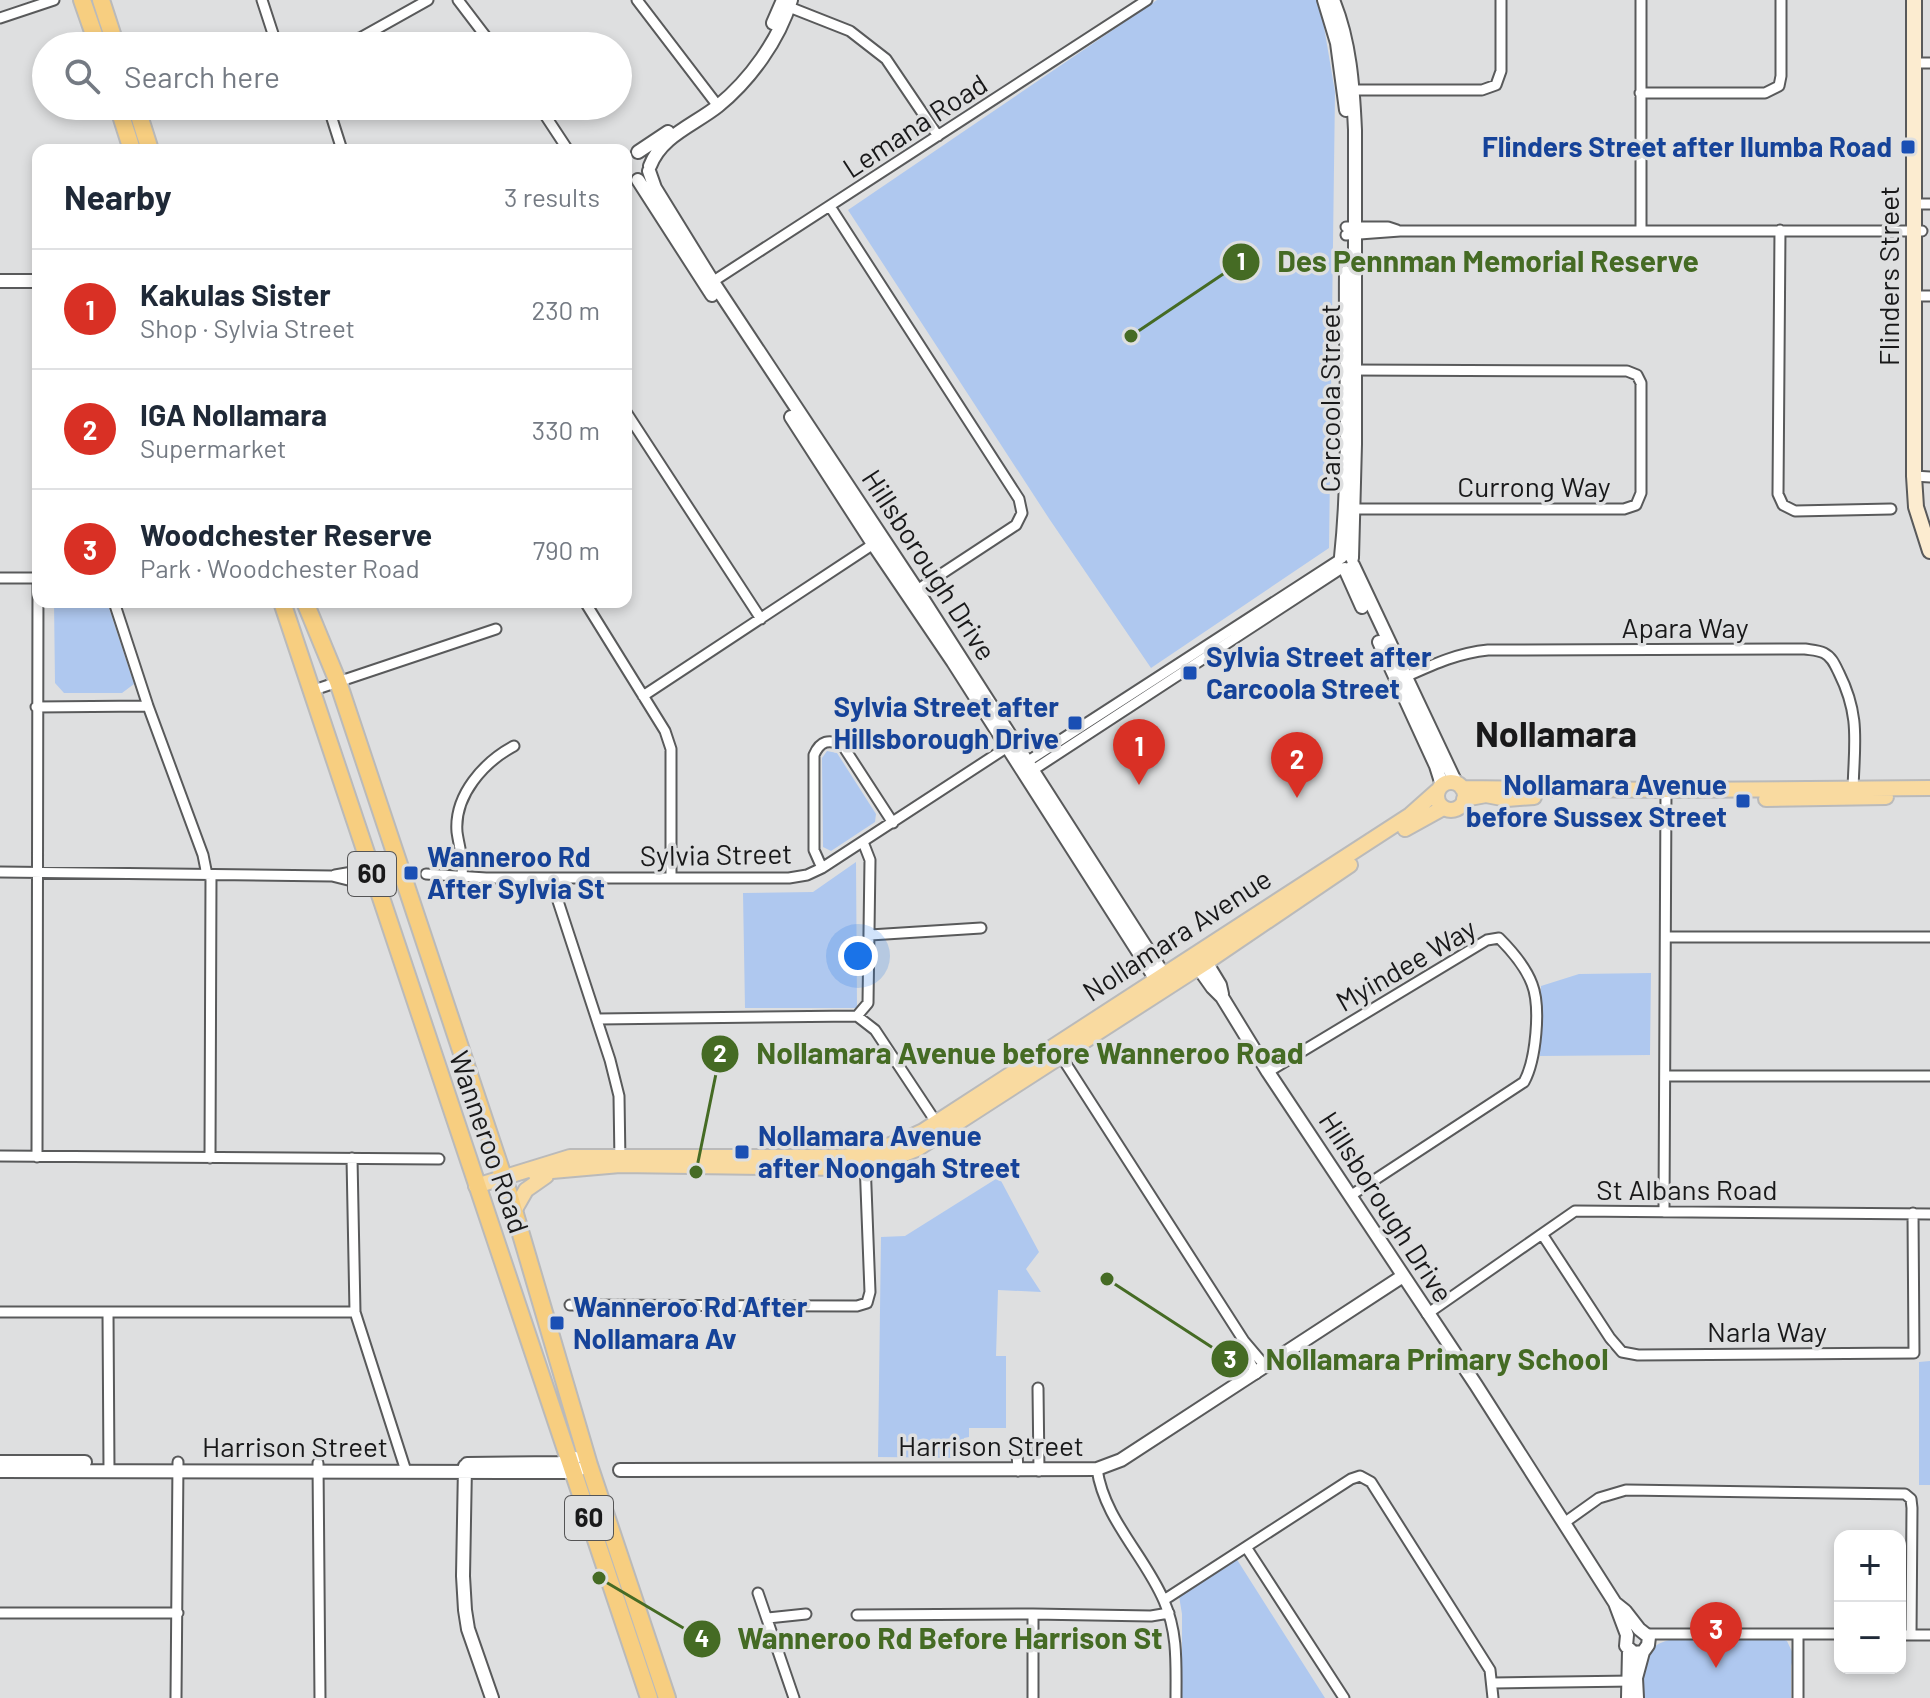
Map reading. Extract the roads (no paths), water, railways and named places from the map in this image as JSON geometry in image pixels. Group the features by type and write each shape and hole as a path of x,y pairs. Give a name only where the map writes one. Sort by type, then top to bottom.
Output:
{"highway":[{"path":"82,0 93,32"},
{"path":"101,0 111,32"},
{"path":"122,120 130,144"},
{"path":"140,120 148,144"},
{"name":"Wanneroo Road","path":"284,608 477,1189 667,1698"},
{"name":"Wanneroo Road","path":"307,608 338,682 514,1211 579,1462 649,1698"}],"main road":[{"name":"Flinders Street","path":"1914,0 1922,63"},
{"name":"Flinders Street","path":"1923,0 1922,204 1918,232 1922,476 1930,527"},
{"name":"Flinders Street","path":"1922,476 1916,507 1930,551"},
{"path":"1853,794 1930,788"},
{"path":"1443,808 1438,803 1452,789 1930,797"},
{"name":"Nollamara Avenue","path":"504,1181 535,1166 570,1157 620,1160 842,1157 865,1160 917,1149 940,1126 1368,848 1429,814 1443,808 1454,810 1452,789 1410,815 1368,848"},
{"path":"493,1147 511,1164 535,1166"},
{"name":"Nollamara Avenue","path":"477,1189 557,1170 620,1160"},
{"path":"514,1211 531,1185 557,1170"}],"street":[{"path":"0,18 54,0"},
{"path":"262,0 272,32"},
{"path":"371,32 428,0"},
{"path":"458,0 482,32"},
{"path":"637,0 716,103"},
{"name":"Lemana Road","path":"710,284 1147,0"},
{"name":"Carcoola Street","path":"1324,0 1349,90"},
{"name":"Carcoola Street","path":"1333,0 1347,44 1349,90 1351,437 1345,563 1452,789"},
{"path":"1349,90 1482,90 1496,85 1501,71 1501,0"},
{"path":"1641,0 1641,230"},
{"path":"1640,93 1765,93 1779,86 1781,0"},
{"path":"632,177 650,169 667,141 716,103 753,58 786,3 850,31 886,59 938,136"},
{"path":"632,154 716,103"},
{"path":"332,120 340,144"},
{"path":"548,120 564,144"},
{"path":"555,130 558,144"},
{"name":"Hillsborough Drive","path":"632,154 647,157 655,188 710,284 824,465 878,541 1163,982"},
{"name":"Hillsborough Drive","path":"632,177 710,284"},
{"path":"831,208 1019,499 1022,513 1016,525 912,593"},
{"path":"1780,230 1778,494 1783,505 1795,511 1891,509"},
{"path":"1350,231 1918,232"},
{"path":"0,281 32,281"},
{"name":"Currong Way","path":"1349,509 1624,509 1636,505 1641,493 1641,383 1637,375 1627,371 1350,370"},
{"path":"632,421 761,619"},
{"path":"643,696 878,541"},
{"path":"1026,769 1345,563"},
{"path":"0,578 32,576"},
{"path":"37,1157 38,608"},
{"path":"116,608 209,875 210,1158"},
{"path":"589,608 665,731 671,749 671,878"},
{"path":"311,691 496,629"},
{"name":"Apara Way","path":"1401,679 1441,660 1466,652 1488,650 1805,649 1822,652 1836,666 1852,701 1856,727 1853,794"},
{"path":"36,707 148,706"},
{"path":"822,868 814,850 814,755 825,741 834,741 843,746 893,823"},
{"name":"Sylvia Street","path":"426,874 554,878 789,878 807,875 1011,745"},
{"path":"462,876 463,853 457,817 461,802 484,767 514,746"},
{"path":"1664,1212 1666,794"},
{"path":"857,1016 868,1003 870,860 863,842"},
{"path":"0,872 332,876 348,880 400,868"},
{"path":"554,878 556,895 598,1019 619,1096 620,1160"},
{"path":"870,935 981,928"},
{"path":"1666,937 1930,937"},
{"name":"Myindee Way","path":"1268,1072 1487,940 1499,938 1508,946 1532,981 1536,996 1534,1055 1524,1082 1350,1196"},
{"name":"Hillsborough Drive","path":"1199,960 1220,985 1222,997 1268,1072 1637,1633"},
{"path":"598,1019 857,1016 875,1030 940,1126"},
{"path":"1057,1051 1261,1370"},
{"path":"1666,1076 1930,1076"},
{"path":"0,1156 439,1159"},
{"path":"352,1158 355,1312 405,1467"},
{"path":"570,1305 857,1306 867,1303 870,1292 865,1160"},
{"name":"St Albans Road","path":"1427,1314 1575,1211 1930,1214"},
{"name":"Narla Way","path":"1542,1234 1622,1352 1638,1355 1914,1353 1913,1213"},
{"name":"Harrison Street","path":"620,1470 1097,1469 1121,1460 1403,1276"},
{"path":"0,1312 355,1312"},
{"path":"108,1313 109,1466"},
{"path":"1038,1388 1039,1471"},
{"path":"1017,1452 1018,1471"},
{"name":"Harrison Street","path":"0,1462 109,1466 156,1473 178,1466 461,1468 579,1462"},
{"name":"Harrison Street","path":"0,1471 109,1466"},
{"path":"176,1698 178,1466"},
{"path":"318,1467 320,1698"},
{"path":"461,1468 458,1615 462,1637 492,1698"},
{"path":"1097,1469 1109,1508 1169,1613 1176,1635 1176,1698"},
{"path":"1164,1600 1360,1476 1371,1482 1490,1670 1493,1698"},
{"path":"1564,1523 1599,1498 1626,1490 1905,1494 1911,1499 1912,1508 1911,1635"},
{"path":"1246,1547 1344,1698"},
{"path":"758,1593 794,1698"},
{"path":"0,1613 178,1613"},
{"path":"857,1615 1151,1616 1169,1613"},
{"path":"768,1618 806,1614"},
{"path":"1033,1614 1033,1698"},
{"path":"1628,1698 1649,1641 1637,1633"},
{"path":"1637,1698 1625,1640 1637,1633 1834,1634"},
{"path":"1629,1650 1634,1653 1644,1650 1670,1633"},
{"path":"1798,1634 1798,1698"},
{"path":"1906,1635 1930,1635"},
{"path":"1493,1683 1632,1681"}],"place":[{"name":"Flinders Street after Ilumba Road","path":"1908,147"},
{"name":"Des Pennman Memorial Reserve","path":"1131,336"},
{"name":"Sylvia Street after Carcoola Street","path":"1190,673"},
{"name":"Sylvia Street after Hillsborough Drive","path":"1075,723"},
{"name":"Kakulas Sister","path":"1139,785"},
{"name":"IGA Nollamara","path":"1297,798"},
{"name":"Nollamara Avenue before Sussex Street","path":"1743,801"},
{"name":"Wanneroo Rd After Sylvia St","path":"411,873"},
{"name":"Nollamara Avenue after Noongah Street","path":"742,1152"},
{"name":"Nollamara Avenue before Wanneroo Road","path":"696,1172"},
{"name":"Nollamara Primary School","path":"1107,1279"},
{"name":"Wanneroo Rd After Nollamara Av","path":"557,1323"},
{"name":"Wanneroo Rd Before Harrison St","path":"599,1578"},
{"name":"Woodchester Reserve","path":"1716,1668"}],"district":[{"name":"Nollamara","path":"1556,734"}]}
